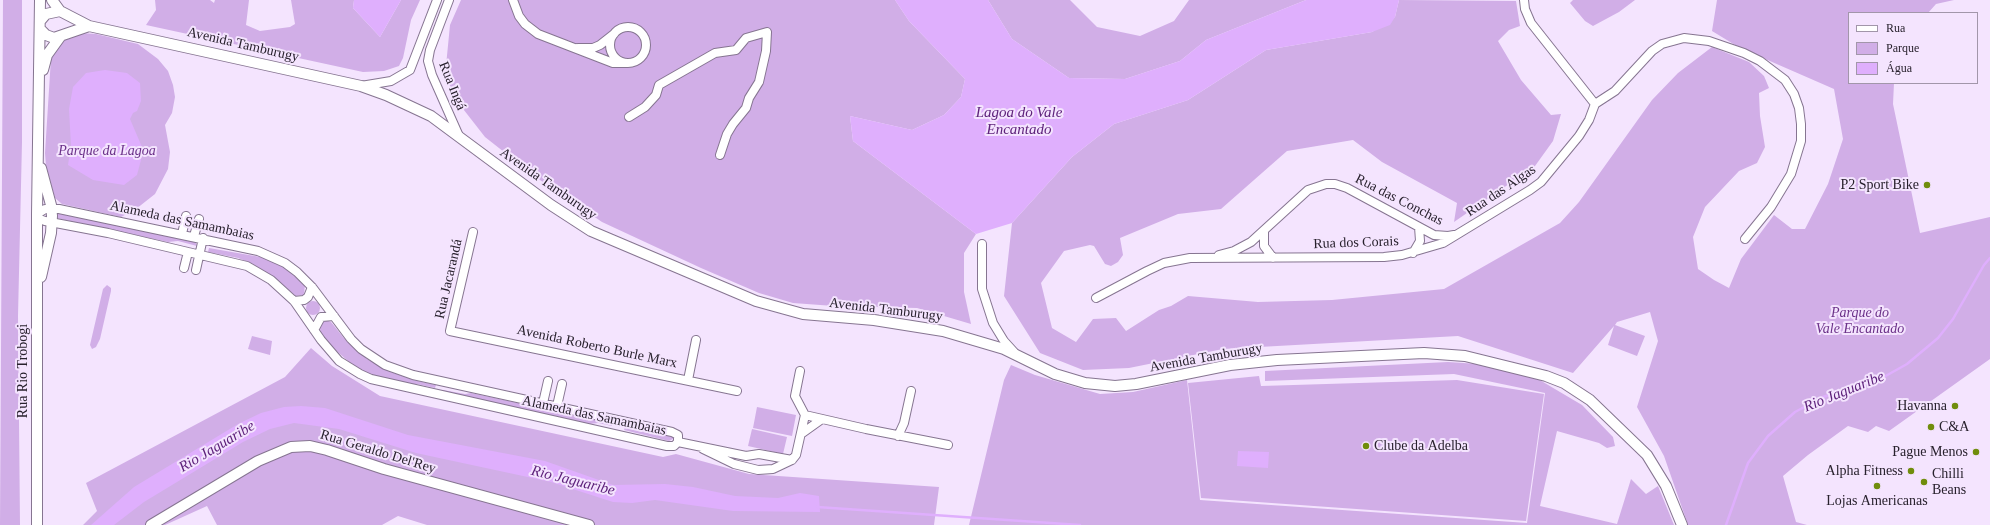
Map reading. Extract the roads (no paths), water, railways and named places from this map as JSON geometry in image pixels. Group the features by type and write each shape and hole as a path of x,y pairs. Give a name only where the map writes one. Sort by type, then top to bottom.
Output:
{"main road":[{"path":"40,0 40,25 50,37 60,37"},
{"path":"40,25 46,14 60,11 52,0"},
{"name":"Avenida Tamburugy","path":"60,11 90,26 362,86 417,109 445,125 551,205 591,231 756,301 803,314 881,321 943,331 968,337 1016,355 1070,379 1100,386 1136,384 1230,365 1277,360 1424,354 1465,356 1528,371 1564,383 1576,390 1599,408 1635,442 1656,469 1682,525"},
{"name":"Rua Rio Trobogi","path":"37,525 37,216 40,25"},
{"name":"Avenida Tamburugy","path":"60,37 74,30 90,26"},
{"path":"39,87 48,55 60,37"},
{"path":"37,299 52,222 52,209 38,154"},
{"name":"Rua Geraldo Del'Rey","path":"151,525 258,461 291,447 310,446 327,450 384,470 589,525"}],"street":[{"name":"Rua Ingá","path":"362,86 391,81 410,70 437,0"},
{"name":"Rua Ingá","path":"449,0 430,50 428,61 432,75 459,136"},
{"path":"514,0 519,16 531,30 545,37 577,48 588,54 613,63 627,63 639,60 646,49 644,37 635,28 622,28 600,46 593,48 577,48"},
{"path":"1524,0 1525,9 1531,23 1595,104 1615,91 1652,51 1662,44 1684,38 1709,41 1744,53 1760,61 1785,80 1794,94 1800,116 1801,141 1797,159 1782,191 1759,223 1745,239"},
{"path":"617,31 610,44 611,51 620,62 627,63"},
{"path":"629,117 645,107 656,95 659,85 715,53 736,50 746,38 767,32 766,51 759,82 749,98 746,108 727,134 720,155"},
{"name":"Rua das Algas","path":"1460,234 1541,182 1580,136 1589,120 1595,104"},
{"name":"Rua das Conchas","path":"1206,257 1225,254 1242,248 1264,231 1308,190 1326,184 1335,184 1347,188 1434,235 1441,236 1460,234"},
{"name":"Alameda das Samambaias","path":"45,209 52,209 194,236 258,251 271,256 297,272 312,287 351,339 372,358 399,370 440,381 676,433 678,435 678,442 674,446 670,446 386,384 360,374 339,361 329,351 294,301 271,280 247,266 199,254 42,221 37,216 45,209"},
{"path":"182,234 186,216"},
{"path":"194,236 199,219"},
{"path":"1413,253 1420,240 1419,227"},
{"path":"1264,231 1264,246 1274,258"},
{"name":"Rua Jacarandá","path":"450,331 473,232"},
{"name":"Rua dos Corais","path":"1096,298 1147,270 1164,264 1190,258 1384,258 1413,253 1442,244 1460,234"},
{"path":"196,270 203,238"},
{"path":"982,244 982,282 993,323 1004,341 1016,355"},
{"name":"Alameda das Samambaias","path":"184,268 188,252"},
{"path":"294,301 304,300 308,297 312,287"},
{"path":"314,330 320,317 334,316"},
{"name":"Avenida Roberto Burle Marx","path":"450,331 531,346 737,391"},
{"path":"688,380 696,340"},
{"path":"703,448 725,460 758,470 769,470 779,467 792,460 796,455 805,415 795,396 800,371"},
{"path":"437,395 440,381"},
{"path":"543,403 548,381"},
{"path":"557,406 562,384"},
{"path":"898,436 904,424 911,391"},
{"path":"805,415 898,436 948,445"},
{"path":"801,434 822,419"},
{"path":"616,434 620,420"},
{"path":"678,442 750,456 758,454 792,460"},
{"path":"748,468 750,456"}],"water":[{"path":"354,0 401,0 380,37 353,8"},
{"name":"Lagoa do Vale Encantado","path":"895,0 988,0 1012,39 1069,78 1125,79 1180,61 1206,40 1306,0 1399,0 1395,17 1390,25 1372,32 1266,50 1188,100 1114,124 1072,157 1012,223 976,234 853,141 850,116 912,130 944,115 961,97 965,79 909,21"},
{"path":"105,70 127,73 140,83 141,101 137,111 133,113 130,119 142,147 141,160 137,175 124,185 93,180 68,165 71,146 69,109 73,87 86,73"},
{"path":"301,406 325,408 408,435 545,461 613,485 665,484 693,487 735,496 778,498 800,493 819,496 820,512 733,511 655,500 632,503 613,502 551,482 416,453 339,429 294,423 270,429 243,442 144,502 114,525 91,525 134,487 238,424 261,413 284,407"},
{"path":"1238,451 1269,452 1268,468 1237,466"}],"waterway":[{"name":"Rio Jaguaribe","path":"1726,525 1748,463 1768,436 1795,412 1823,397 1882,378 1907,364 1938,338 1953,319 1984,265 1990,258"},
{"name":"Rio Jaguaribe","path":"817,507 1080,525"}],"place":[{"name":"P2 Sport Bike","path":"1927,185"},
{"name":"Havanna","path":"1955,406"},
{"name":"C&A","path":"1931,427"},
{"name":"Clube da Adelba","path":"1366,446"},
{"name":"Pague Menos","path":"1976,452"},
{"name":"Alpha Fitness","path":"1911,471"},
{"name":"Chilli Beans","path":"1924,482"},
{"name":"Lojas Americanas","path":"1877,486"}],"park label":[{"name":"Parque da Lagoa","path":"107,151"},
{"name":"Parque do Vale Encantado","path":"1860,322"}]}
